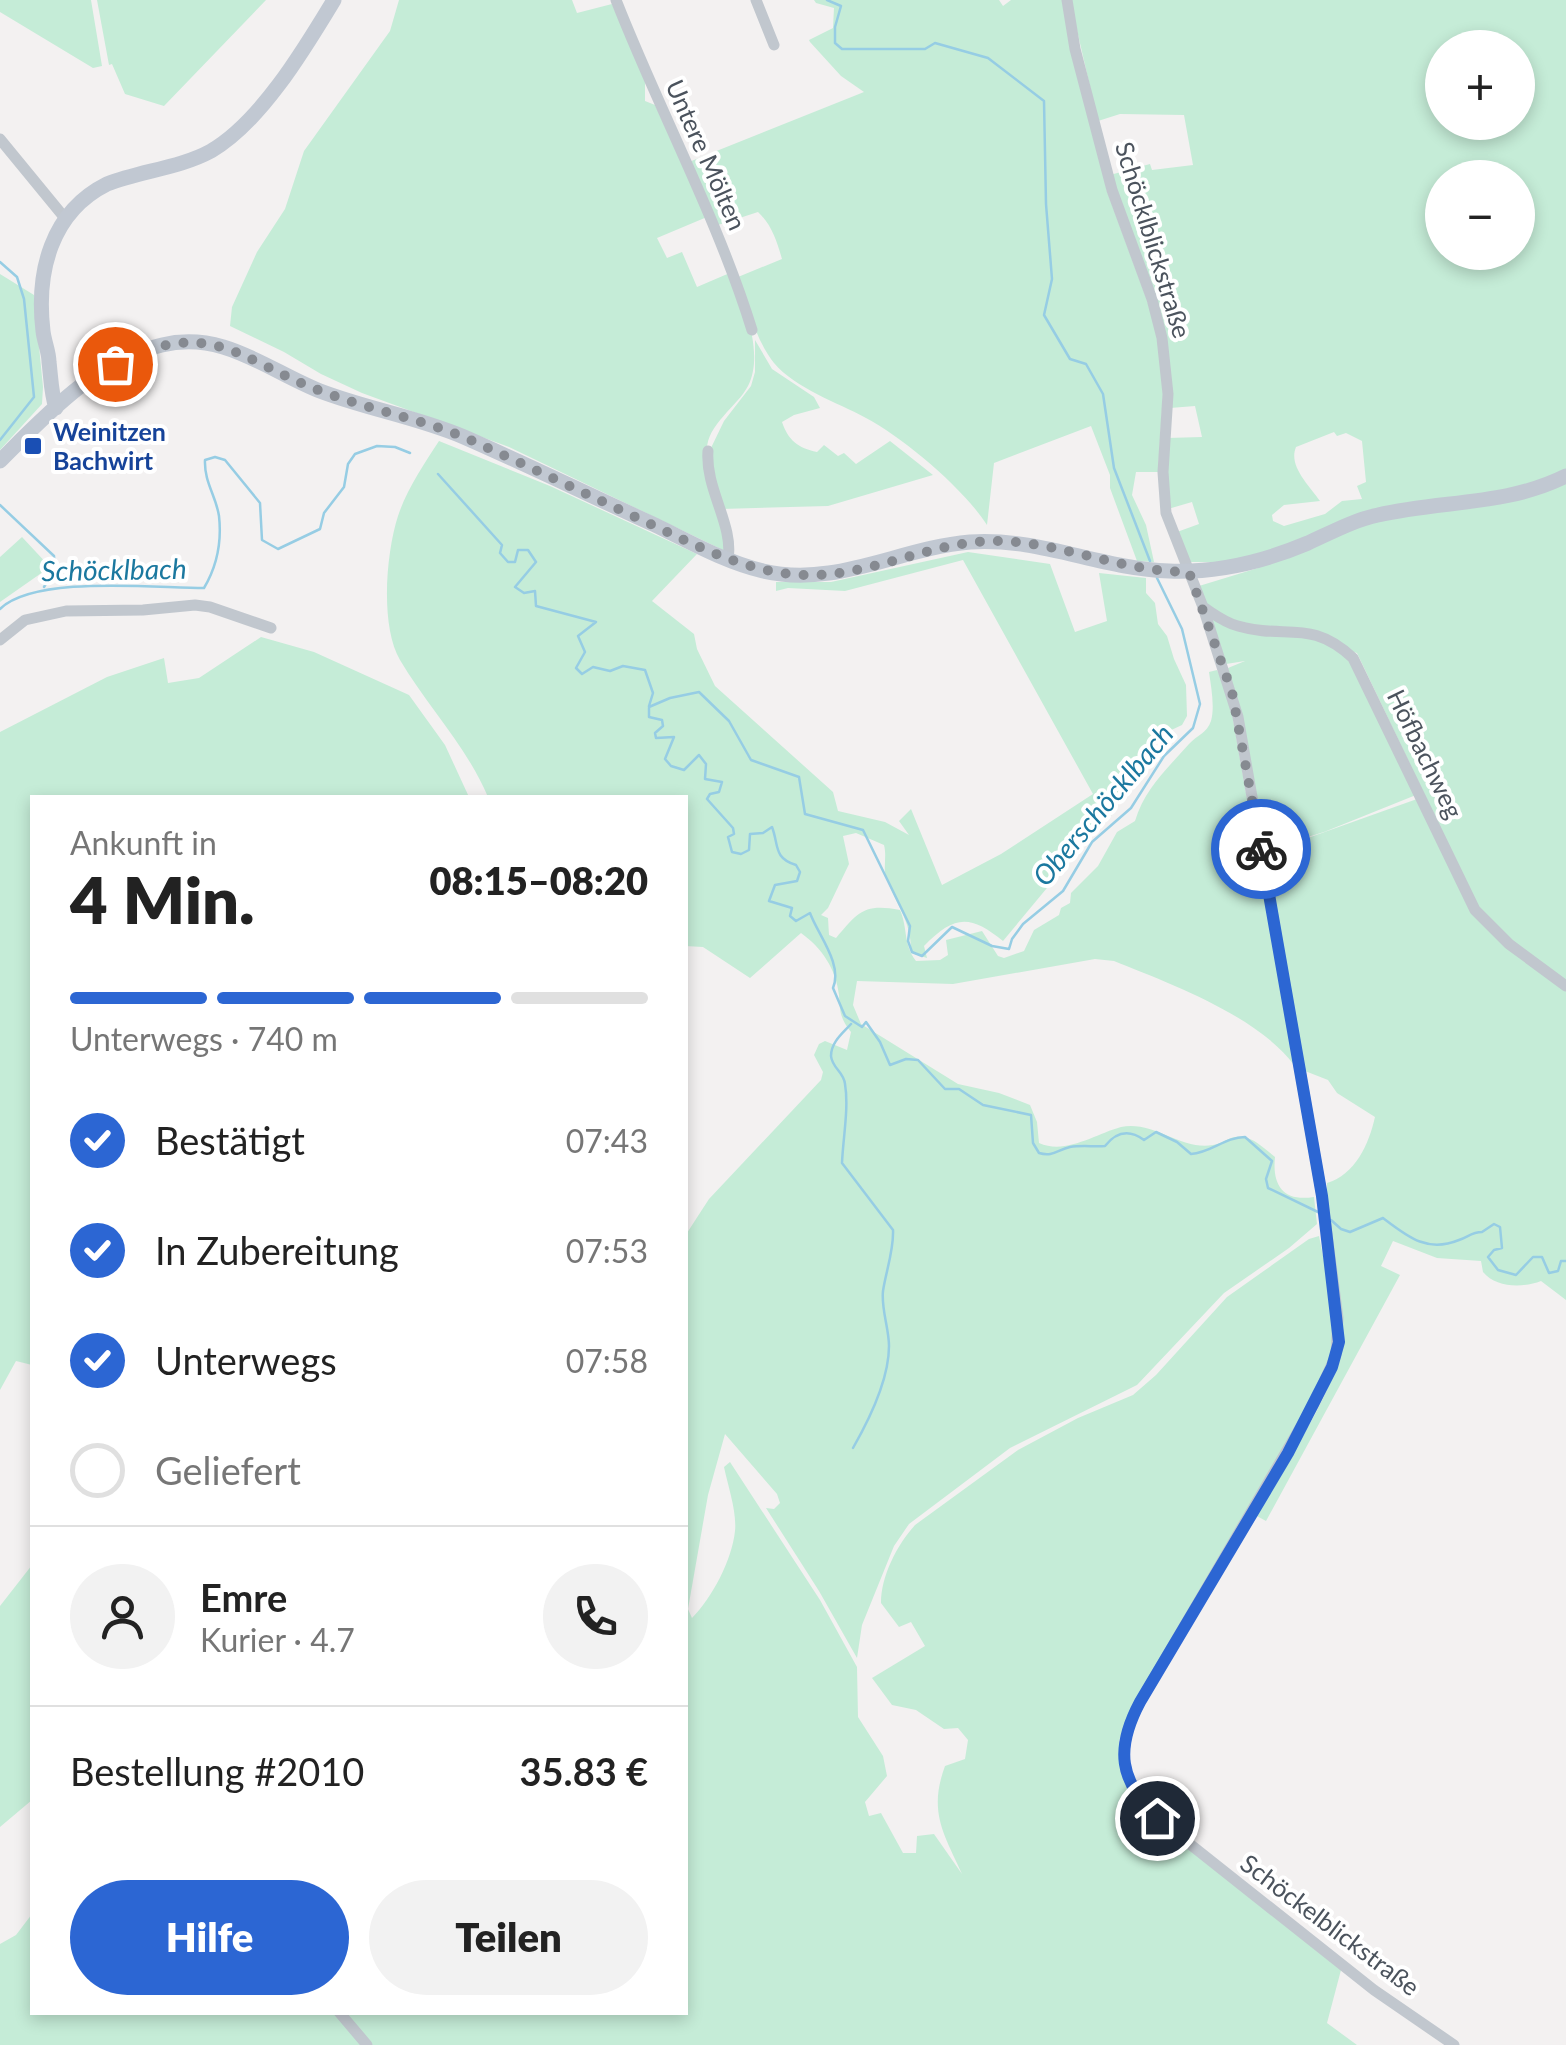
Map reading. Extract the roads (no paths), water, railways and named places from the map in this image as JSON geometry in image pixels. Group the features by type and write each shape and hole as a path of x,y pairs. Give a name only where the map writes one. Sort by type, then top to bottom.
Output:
{"main road":[{"path":"56,408 43,333 42,288 49,252 64,217 92,191 107,184 211,151 244,124 271,92 334,0"},
{"path":"0,461 72,394 106,370 150,348 190,341 220,344 322,392 432,424 728,559 764,571 821,574 856,570 948,546 1006,542 1138,569 1189,572 1232,568 1270,558 1372,516 1410,508 1502,499 1566,476"},
{"path":"50,363 72,394"}],"street":[{"name":"Untere Mölten","path":"616,0 652,92 733,269 752,330"},
{"path":"756,0 774,44"},
{"name":"Schöcklblickstraße","path":"1067,0 1074,49 1112,190 1152,299 1162,338 1168,394 1164,502 1172,533 1203,606 1238,717 1322,1196"},
{"path":"0,139 64,217"},
{"path":"708,450 708,476 730,543 728,559"},
{"path":"0,640 25,620 66,611 195,605 210,606 271,628"},
{"name":"Höfbachweg","path":"1203,606 1237,626 1313,633 1331,640 1353,658 1475,910 1509,944 1566,986"},
{"name":"Schöckelblickstraße","path":"1322,1196 1338,1318 1339,1342 1334,1361 1288,1453 1140,1702 1126,1731 1124,1758 1137,1796 1166,1827 1374,1990 1454,2045"},
{"path":"342,2015 367,2045"}],"waterway":[{"name":"Oberschöcklbach","path":"827,0 841,6 835,43 842,49 925,49 935,43 988,58 1044,101 1052,279 1044,315 1070,359 1086,364 1103,394 1114,468 1150,561"},
{"path":"0,262 17,277 24,299 34,397 0,440"},
{"name":"Schöcklbach","path":"0,609 17,598 66,587 204,588 215,563 220,536 205,460 225,460 260,503 262,540 278,549 320,529 324,513 344,487 348,464 355,454 377,446 410,453"},
{"name":"Schöcklbach","path":"438,474 502,545 500,553 508,562 515,562 518,550 528,550 536,562 515,587 524,593 535,591 536,606 596,622 578,636 585,652 576,668 582,674 593,667 610,671 623,666 645,670 653,693 649,706"},
{"path":"0,505 54,556 55,569 44,587"},
{"name":"Oberschöcklbach","path":"649,707 699,692 729,721 751,760 799,777 805,814 863,830 910,926 908,941 912,952 922,956 952,927 992,946 1009,949 1023,924 1063,891 1092,842 1131,808 1164,756 1193,728 1200,704 1182,629 1157,578"},
{"path":"649,708 649,717 662,720 656,738 674,737 665,759 671,766 684,770 699,755 706,764 705,779 722,782 719,792 707,799 733,828 734,834 728,837 732,852 741,854 749,850 750,834 772,827 780,855 800,872 797,881 775,885 769,901 792,908 790,916 796,921 810,913 832,960 833,988 845,1016 862,1027 866,1022 890,1065 906,1059 918,1060 945,1089 959,1089 983,1105 1031,1115 1033,1143 1039,1153 1105,1146 1123,1134 1144,1140 1156,1132 1191,1154 1245,1137 1272,1161 1266,1179 1268,1188 1320,1213"},
{"path":"851,1024 835,1042 831,1056 844,1080 846,1093 842,1163 893,1230 883,1298 889,1339 886,1371 853,1448"},
{"path":"1331,1220 1350,1232 1383,1218 1410,1237 1437,1245 1482,1232 1494,1224 1500,1227 1502,1248 1488,1257 1498,1270 1516,1275 1533,1257 1542,1257 1549,1273 1558,1271 1561,1261 1566,1261"}],"place":[{"name":"Weinitzen Bachwirt","path":"33,446"}]}
